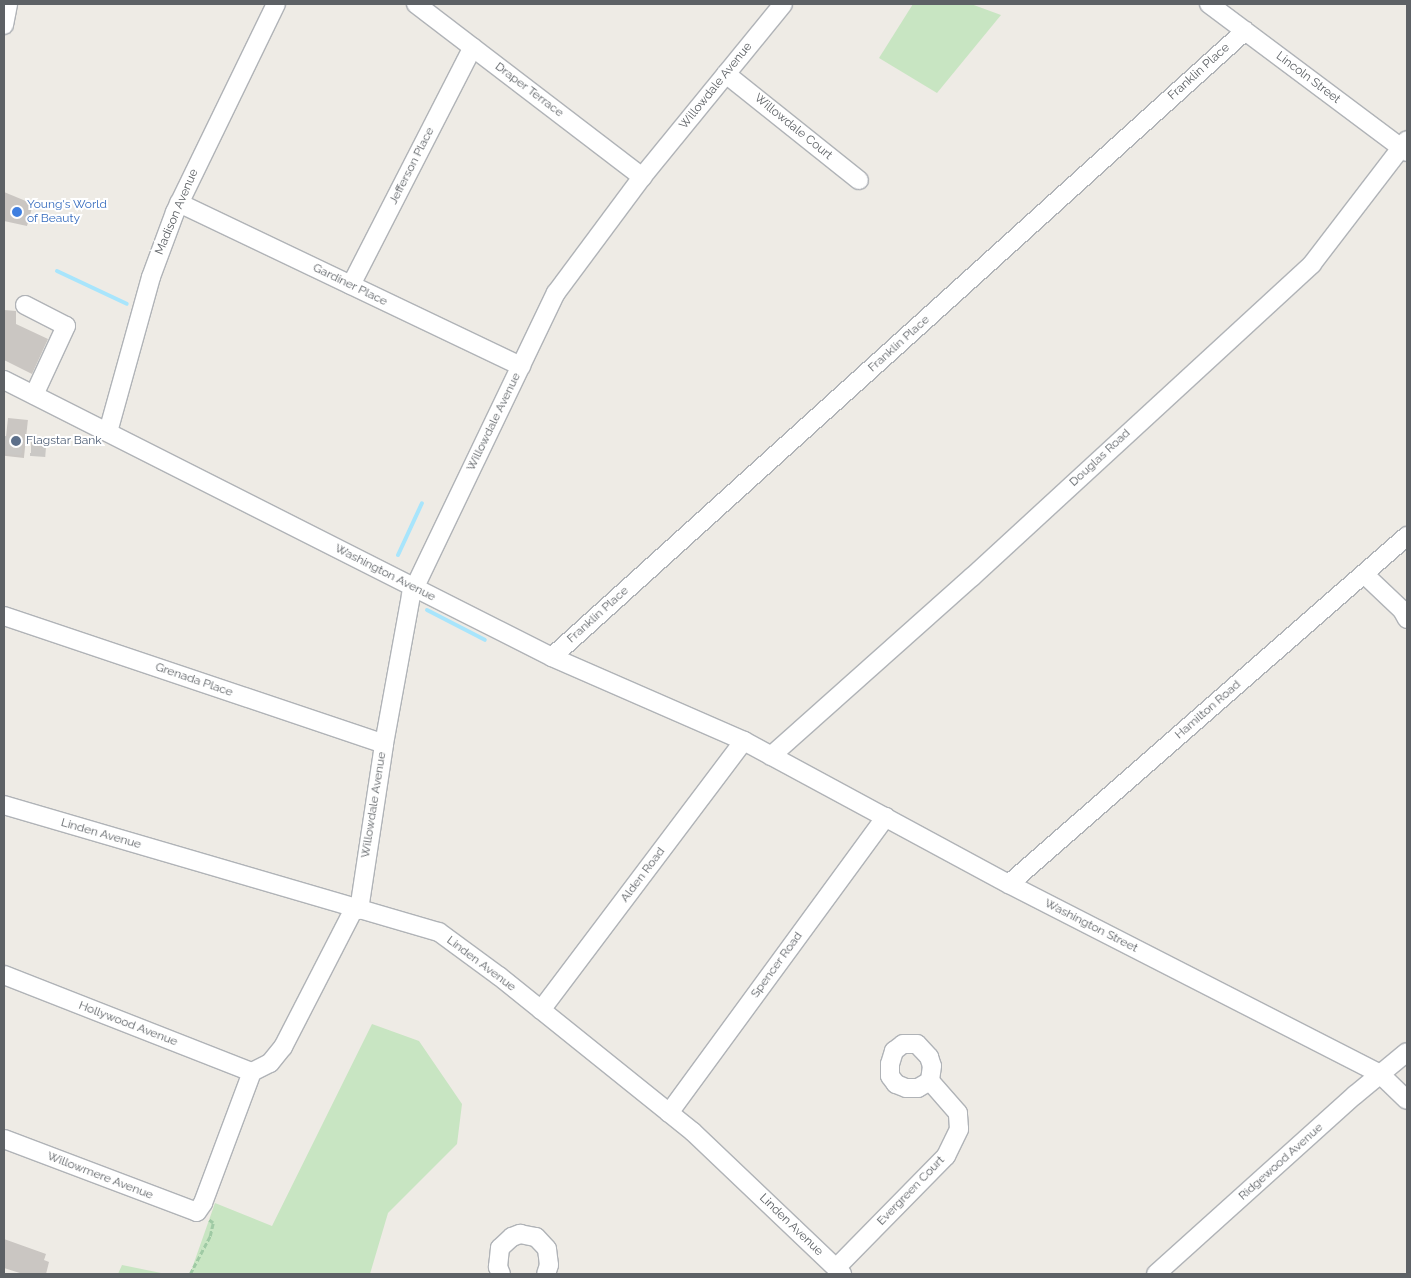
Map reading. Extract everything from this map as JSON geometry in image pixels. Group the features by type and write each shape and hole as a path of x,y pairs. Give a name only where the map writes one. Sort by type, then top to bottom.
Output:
{"street":[{"path":"4,25 8,4"},
{"name":"Madison Avenue","path":"108,432 151,276 179,203 276,4"},
{"name":"Draper Terrace","path":"416,4 642,177"},
{"name":"Willowdale Avenue","path":"252,1072 270,1063 282,1047 356,909 411,595 556,293 642,177 783,4"},
{"name":"Lincoln Street","path":"1209,4 1405,147"},
{"name":"Franklin Place","path":"552,657 1245,31"},
{"name":"Jefferson Place","path":"351,285 473,47"},
{"name":"Willowdale Court","path":"726,74 859,180"},
{"name":"Douglas Road","path":"771,756 972,576 1312,264 1405,147"},
{"name":"Gardiner Place","path":"179,203 521,366"},
{"path":"26,305 66,326 34,395"},
{"name":"Washington Avenue","path":"4,380 552,657 744,741 771,756"},
{"name":"Hamilton Road","path":"1009,884 1407,536"},
{"path":"1364,574 1402,610 1407,619"},
{"name":"Grenada Place","path":"4,616 384,744"},
{"name":"Alden Road","path":"541,1010 744,741"},
{"name":"Washington Street","path":"771,756 1009,884 1380,1074 1407,1100"},
{"name":"Linden Avenue","path":"4,805 439,932 541,1010 693,1132 839,1271"},
{"name":"Spencer Road","path":"669,1113 886,817"},
{"name":"Hollywood Avenue","path":"4,975 252,1072"},
{"name":"Ridgewood Avenue","path":"1156,1274 1407,1052"},
{"path":"197,1212 203,1204 252,1072"},
{"name":"Evergreen Court","path":"839,1271 946,1156 959,1129 958,1113 930,1080"},
{"name":"Willowmere Avenue","path":"4,1139 197,1212"},
{"path":"501,1274 498,1261 500,1248 512,1237 520,1234 536,1237 547,1249 549,1265 546,1274"}],"path":[{"path":"190,1274 210,1236 212,1223 197,1212"}],"green space":[{"path":"913,4 971,4 1001,15 937,93 879,58"},
{"path":"372,1024 419,1041 462,1104 457,1144 388,1213 370,1274 190,1274 215,1203 272,1226"},
{"path":"122,1265 166,1274 118,1274"}],"building":[{"name":"Young's World of Beauty","path":"4,192 33,204 27,226 4,221"},
{"path":"4,310 16,311 16,324 48,339 32,374 4,360"},
{"name":"Flagstar Bank","path":"8,418 28,420 24,458 4,456"},
{"path":"4,1239 46,1254 44,1260 49,1262 46,1274 23,1274 4,1268"}],"waterway":[{"path":"57,271 127,304"},
{"path":"398,555 422,503"},
{"path":"427,610 485,640"}],"tunnel":[{"path":"4,445 46,448"}],"place":[{"name":"Young's World of Beauty","path":"17,212"},
{"name":"Flagstar Bank","path":"16,441"}]}
